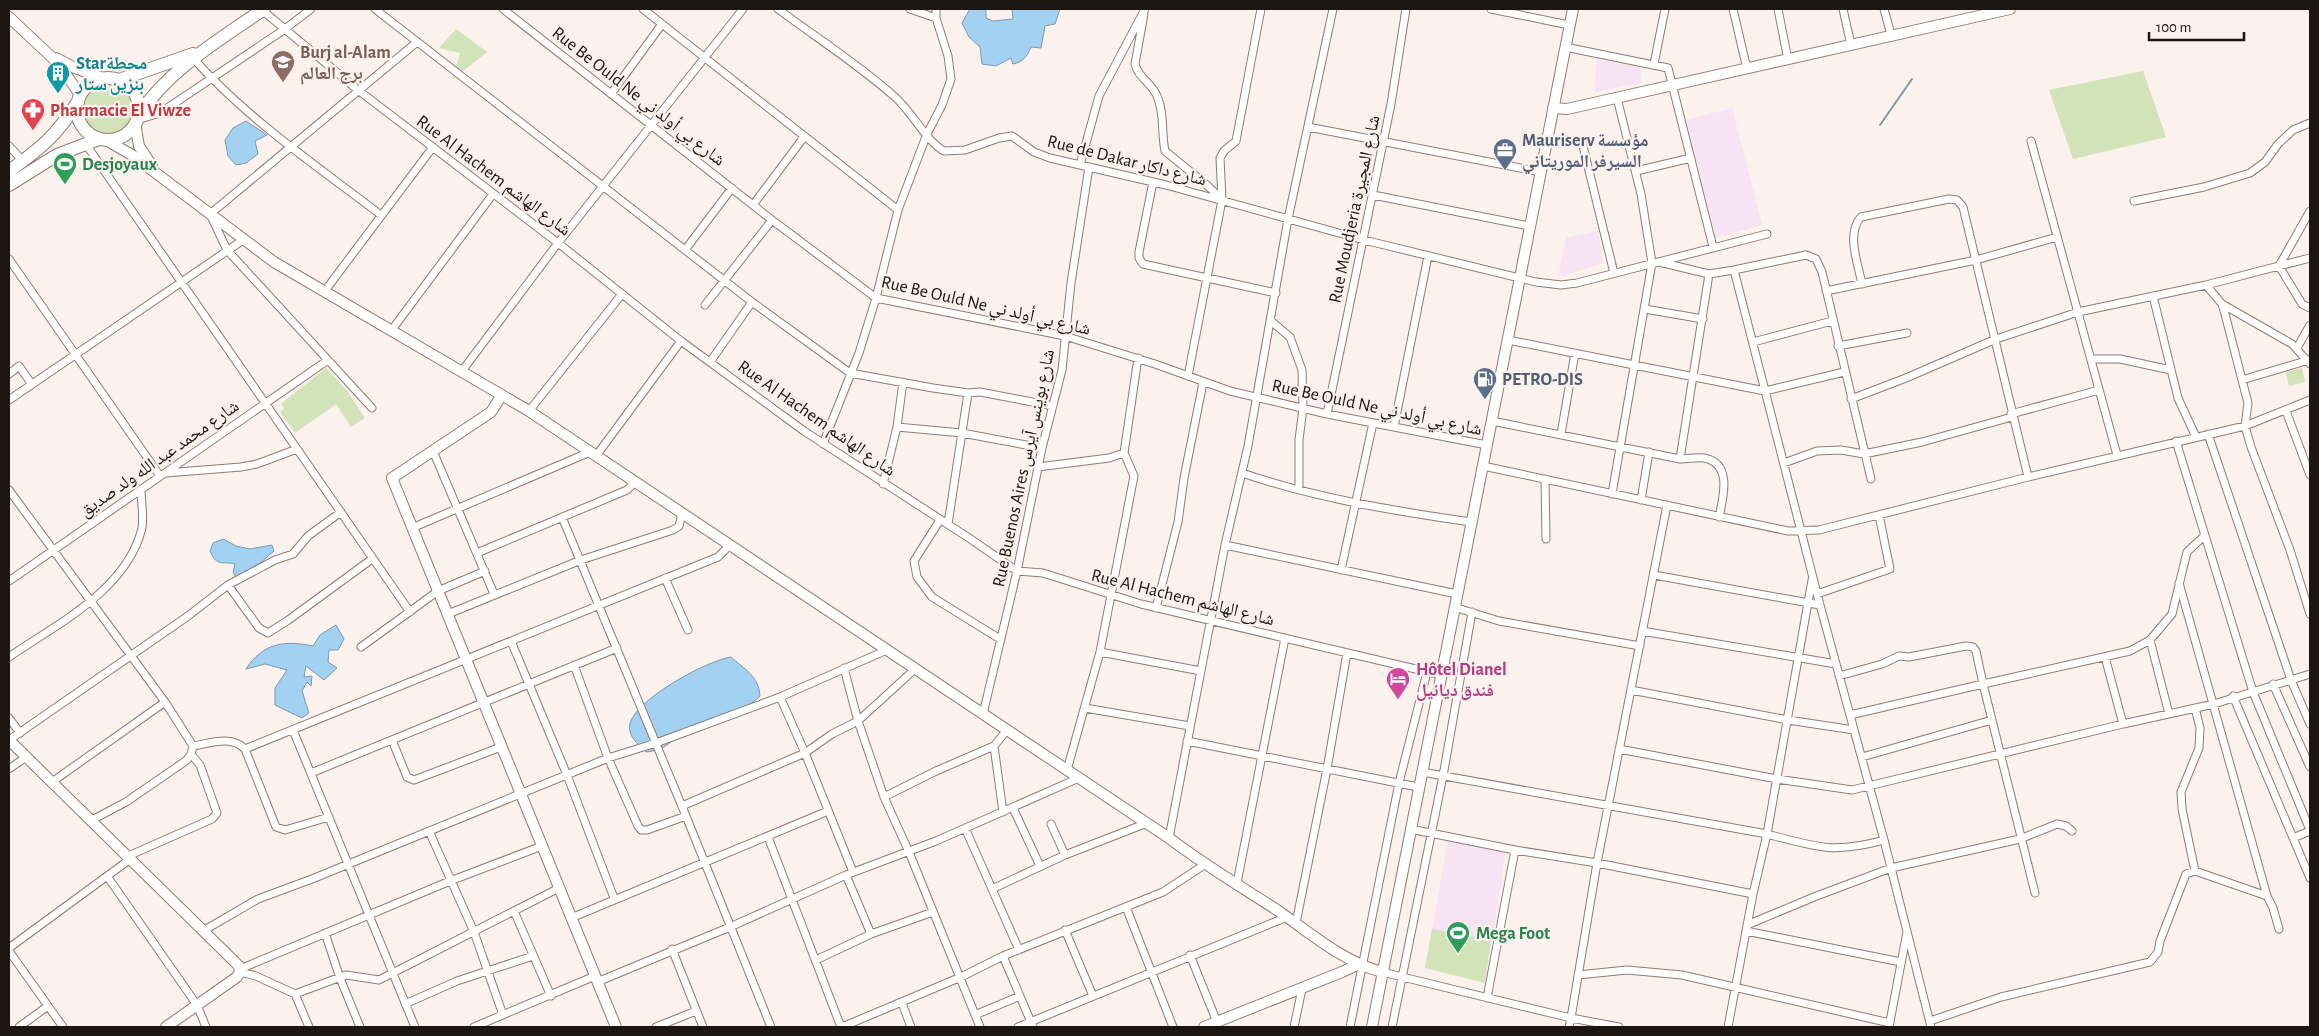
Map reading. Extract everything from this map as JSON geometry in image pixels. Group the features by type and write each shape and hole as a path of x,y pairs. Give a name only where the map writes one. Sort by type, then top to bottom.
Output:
{"highway":[{"path":"9,185 57,155 85,143 125,135 158,89 198,54 263,10"},
{"path":"119,80 198,54"},
{"path":"9,171 56,135 78,99 92,82 103,78 126,83 135,94 139,108 137,120"},
{"path":"78,99 77,112 81,125 87,132 103,139"}],"street":[{"path":"163,178 147,159 140,146 137,120 160,113 285,29 311,9"},
{"path":"375,9 752,302 850,373 968,393 980,392 1053,406"},
{"name":"Rue Be Ould Ne شارع بي أولد ني","path":"503,9 772,220 876,298 1065,336 1138,358 1203,383 1255,397 1327,414 1487,445"},
{"path":"643,9 898,210"},
{"path":"462,371 558,243 743,9"},
{"name":"Rue de Dakar شارع داكار","path":"778,9 895,97 937,147 944,151 953,152 973,148 999,138 1012,136 1034,152 1080,165 1222,200 1364,240 1544,284 1561,285 1767,234"},
{"path":"910,9 936,18"},
{"path":"823,444 876,298 898,210 927,134 942,105 951,79 948,56 936,18 936,9"},
{"path":"1188,376 1222,200 1220,158 1224,151 1236,141 1261,9"},
{"path":"1168,838 1225,545 1242,473 1288,219 1333,9"},
{"name":"Rue Moudjeria شارع المجيرة","path":"1327,414 1373,195 1406,9"},
{"path":"1491,9 1569,25"},
{"path":"1372,1027 1572,9"},
{"path":"1654,64 1665,9"},
{"path":"1733,9 1747,70"},
{"path":"1778,9 1788,60"},
{"path":"1843,9 1851,45"},
{"path":"1884,9 1891,35"},
{"path":"1553,108 1567,109 1747,70 1982,12 2010,9"},
{"name":"Rue Al Hachem شارع الهاشم","path":"263,10 358,90 558,243 681,341 823,444 948,524 1017,571 1043,573 1156,608 1441,675"},
{"path":"1145,12 1135,64 1136,71 1150,84 1160,102 1165,151 1222,200"},
{"path":"1080,165 1090,122 1099,96 1145,12"},
{"path":"10,20 67,74 78,99"},
{"path":"611,94 662,24"},
{"path":"210,214 417,42"},
{"path":"1565,47 1668,68 1713,247"},
{"path":"198,54 211,79 290,146 381,215"},
{"path":"50,56 103,78"},
{"path":"1612,494 1654,262 1636,171 1617,98"},
{"path":"2134,201 2204,187 2250,174 2266,162 2278,144 2293,130 2310,123"},
{"path":"1308,127 1541,172"},
{"path":"753,205 804,137"},
{"path":"103,139 132,155 274,262 529,411 1147,823 1204,865 1237,883 1361,965 1487,998 1571,1018 1619,1027"},
{"path":"1547,140 1578,143 1583,146 1614,273"},
{"path":"2031,140 2117,455"},
{"path":"85,143 410,612"},
{"path":"9,146 23,161"},
{"path":"324,292 432,147"},
{"path":"1636,171 1691,158"},
{"name":"Rue Buenos Aires شارع بوينس آيرس","path":"982,714 1017,571 1042,448 1062,370 1065,336 1089,167"},
{"path":"1153,182 1139,252 1140,261 1143,264 1276,293"},
{"path":"685,250 732,188"},
{"path":"391,331 493,194"},
{"path":"1373,195 1529,226"},
{"path":"1862,284 1853,236 1854,224 1861,217 1949,199 1957,200 1963,207 2028,476"},
{"path":"2279,266 2310,211"},
{"path":"210,214 227,250 372,408"},
{"path":"705,305 772,220"},
{"path":"1826,291 1976,260 2057,237"},
{"path":"9,399 243,240"},
{"path":"1654,262 1709,274 1806,254 1816,259 1822,272 1844,372 1871,479"},
{"path":"1394,427 1428,256"},
{"path":"1851,399 1906,378 1996,339 2078,312 2206,285 2310,258"},
{"path":"9,260 74,356 162,475 242,467 257,464 297,449"},
{"path":"2279,266 2302,304 2310,308"},
{"path":"1734,270 1817,594 1870,786 1931,1024 2000,997 2150,962 2158,952 2160,941 2186,874 2195,872 2266,896"},
{"path":"1680,459 1709,274"},
{"path":"2206,285 2222,304 2297,348 2310,362 2242,380"},
{"path":"529,411 622,294"},
{"path":"2153,296 2178,398 2196,436"},
{"path":"710,362 752,302"},
{"path":"2222,304 2248,402 2245,426 2310,614"},
{"path":"1645,309 1703,319"},
{"path":"1271,321 1290,337 1302,370 1303,408 1299,440 1299,490"},
{"path":"1753,342 1832,321"},
{"path":"2297,348 2310,325"},
{"path":"1838,346 1907,333"},
{"path":"1508,340 1765,391 1844,372"},
{"path":"412,528 593,454 681,341"},
{"path":"1561,434 1574,354"},
{"path":"1067,770 1100,652 1113,595 1118,549 1134,476 1124,453 1138,358"},
{"path":"2091,359 2120,359 2171,370"},
{"name":"شارع محمد عبد الله ولد صديق","path":"9,581 328,360"},
{"path":"9,374 19,366 31,383"},
{"path":"883,484 897,427 903,382"},
{"path":"1156,608 1178,522 1184,478 1203,383"},
{"path":"1784,463 1817,451 1841,450 1864,454 1922,442 2099,390"},
{"path":"948,524 968,393"},
{"path":"502,395 491,412 392,478 616,1027"},
{"path":"1483,466 1719,517 1801,532 1819,530 2028,476 2245,426 2310,400"},
{"path":"2286,411 2310,475"},
{"path":"1492,421 1680,459 1705,458 1716,464 1726,484 1719,517"},
{"path":"1341,570 1373,423"},
{"path":"897,427 962,433 1042,448"},
{"path":"2208,434 2292,680 2308,714 2310,724"},
{"path":"2176,441 2253,692 2310,830 2294,838"},
{"path":"433,451 494,594"},
{"path":"1641,500 1649,452"},
{"path":"1038,467 1109,458 1124,453"},
{"path":"1242,473 1274,484 1355,502 1471,522"},
{"path":"1546,479 1546,539"},
{"path":"477,553 627,490 635,482"},
{"path":"9,657 90,602 122,569 131,554 142,527 141,489"},
{"path":"9,490 129,656 165,702 193,746 187,760 126,802 90,821"},
{"path":"1569,1027 1597,863 1667,506"},
{"path":"166,1027 238,977 240,970 237,964 9,740 188,616 228,585 275,560 294,554 308,536 341,512"},
{"path":"448,614 580,560 673,530 680,526 682,513"},
{"path":"1817,594 1890,569 1879,515"},
{"path":"562,517 771,1027"},
{"path":"940,520 914,561 917,577 932,597 1000,639"},
{"path":"1850,716 2105,657 2130,650 2150,640 2172,614 2188,552 2204,536"},
{"path":"1225,545 1457,594"},
{"path":"244,749 718,557 730,546"},
{"path":"228,585 259,628 268,633 372,559"},
{"path":"361,647 438,591 485,571"},
{"path":"1654,575 1820,605"},
{"path":"665,578 688,630"},
{"path":"1728,1027 1753,894 1767,834 1813,578"},
{"path":"2179,583 2266,896 2269,898 2279,929"},
{"path":"1454,607 1498,622 1640,646"},
{"path":"1392,1027 1401,976 1444,776 1472,612"},
{"path":"1642,631 1836,664"},
{"path":"1237,883 1285,638"},
{"path":"2150,640 2169,714"},
{"path":"511,642 567,775 614,898"},
{"path":"1839,676 1882,664 1899,656 1908,657 1966,646 1973,647 1976,651 2020,839 2035,893"},
{"path":"311,773 617,648"},
{"path":"203,932 258,899 608,758 656,743 780,697 887,650"},
{"path":"1100,652 1201,671"},
{"path":"1291,920 1327,769 1347,653"},
{"path":"2105,657 2123,724"},
{"path":"574,665 608,758 642,830 647,830 686,816"},
{"path":"844,668 858,721 884,797 909,852 980,1027"},
{"path":"682,806 805,753 832,734 858,721 915,669"},
{"path":"1350,1027 1399,783 1427,672"},
{"path":"1619,749 1852,790 2123,724 2214,704 2233,696 2253,692 2273,684 2310,674"},
{"path":"2273,684 2310,766"},
{"path":"1631,690 1788,720 1854,730"},
{"path":"2233,696 2310,878"},
{"path":"780,697 828,811 871,934"},
{"path":"52,782 165,702"},
{"path":"1085,708 1190,726"},
{"path":"2195,708 2200,728 2200,748 2181,792 2182,809 2195,872"},
{"path":"9,718 20,733"},
{"path":"1862,757 1992,720"},
{"path":"293,730 415,1027"},
{"path":"884,797 936,771 994,746 1007,730"},
{"path":"193,746 232,740 238,742 244,749 276,826 285,830 329,817"},
{"path":"392,740 407,776 414,780 502,747"},
{"path":"1187,741 1418,787"},
{"path":"994,746 1003,812"},
{"path":"63,1027 9,950 128,859 212,819 217,813 200,766 191,754"},
{"path":"9,768 26,757"},
{"path":"1422,772 1767,834 1822,848 1844,849 1884,840"},
{"path":"474,1027 730,927 850,874 909,852 1013,808 1079,778"},
{"path":"1013,808 1040,866"},
{"path":"571,918 614,898 705,863 828,811"},
{"path":"992,889 1065,855 1147,823"},
{"path":"1051,824 1065,855"},
{"path":"1747,928 1891,868 2020,839 2057,824 2066,826 2072,831"},
{"path":"965,828 1019,950"},
{"path":"1410,829 1753,894"},
{"path":"428,832 474,932 504,1015"},
{"path":"768,837 842,1027 961,978 1003,956 1163,892 1204,865"},
{"path":"240,970 450,881 542,846"},
{"path":"1487,998 1515,850"},
{"path":"107,876 197,1005 206,1027"},
{"path":"295,994 346,976 379,980 560,888"},
{"path":"1126,907 1173,1027"},
{"path":"514,910 550,996"},
{"path":"816,960 871,934 933,912"},
{"path":"1018,1027 1032,1025 1093,996 1190,955 1291,920"},
{"path":"1747,928 1901,962"},
{"path":"1578,975 1627,970 1673,974 1889,1025 1907,929"},
{"path":"1065,930 1093,996"},
{"path":"325,933 340,978 360,1027"},
{"path":"672,949 703,1027"},
{"path":"1190,955 1222,1023"},
{"path":"405,1004 488,971 533,956"},
{"path":"1003,956 1032,1025"},
{"path":"1204,1027 1222,1023 1361,965"},
{"path":"240,970 295,994 308,1027"},
{"path":"1294,1027 1302,989"},
{"path":"975,1015 1020,996"},
{"path":"902,1003 911,1027"},
{"path":"19,1027 48,1006"},
{"path":"656,1027 696,1011"}],"shaded area":[{"path":"1596,60 1640,67 1641,83 1595,92"},
{"path":"1732,108 1762,225 1716,238 1686,120"},
{"path":"1598,231 1603,263 1558,277 1566,238"},
{"path":"1448,841 1506,851 1486,979 1425,968"}],"green space":[{"path":"456,29 487,52 452,80 460,53 439,48"},
{"path":"2143,71 2166,137 2073,159 2049,90"},
{"path":"107,78 123,83 131,91 136,107 131,123 123,131 107,136 91,131 83,123 78,107 83,91 91,83"},
{"path":"326,368 350,394 339,402 350,395 365,418 351,427 336,404 295,433 280,412 284,409 281,404"},
{"path":"2302,368 2305,382 2289,386 2286,372"},
{"name":"Mega Foot","path":"1432,929 1491,940 1485,983 1425,968"}],"water":[{"path":"970,9 986,9 986,18 993,21 1013,19 1012,9 1060,9 1055,24 1045,26 1041,48 1031,47 1024,59 1019,62 1013,64 1011,58 996,66 982,64 980,47 969,37 962,23"},
{"path":"246,121 267,135 255,141 258,154 246,163 236,165 228,156 225,140 233,128"},
{"path":"223,539 236,546 250,549 272,545 274,551 244,577 237,579 233,572 235,564 218,561 210,551 213,543"},
{"path":"336,625 344,639 338,650 329,650 328,662 337,668 324,680 306,666 304,677 312,676 311,686 307,682 302,691 309,713 302,718 275,705 275,688 287,670 265,664 246,669 260,654 275,646 293,643 313,646 320,635"},
{"path":"731,657 754,678 760,696 751,704 734,713 694,725 667,745 654,751 646,752 630,732 630,723 636,713 659,692 674,682 706,665"}],"waterway":[{"path":"1880,125 1912,79"}],"place":[{"name":"Burj al-Alam برج العالم","path":"283,83"},
{"name":"Starمحطة بنزين ستار","path":"58,94"},
{"name":"Pharmacie El Viwze","path":"33,131"},
{"name":"Mauriserv مؤسسة السيرفر الموريتاني","path":"1505,171"},
{"name":"Desjoyaux","path":"65,185"},
{"name":"PETRO-DIS","path":"1485,400"},
{"name":"Hôtel Dianel فندق ديانيل","path":"1398,700"},
{"name":"Mega Foot","path":"1458,954"}]}
